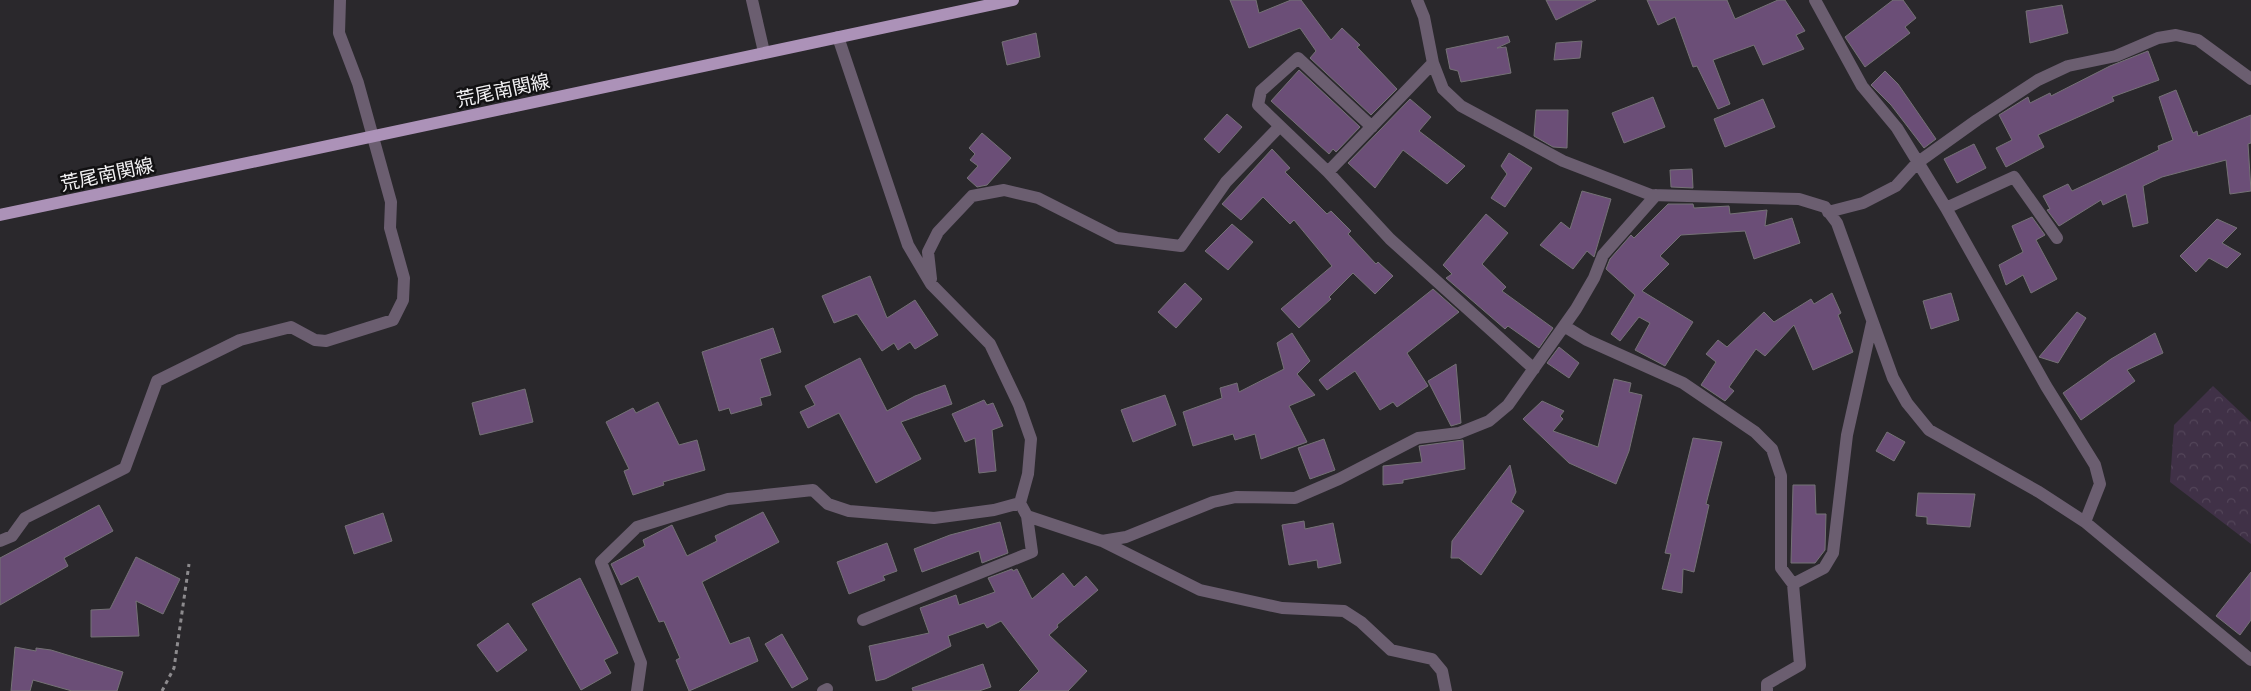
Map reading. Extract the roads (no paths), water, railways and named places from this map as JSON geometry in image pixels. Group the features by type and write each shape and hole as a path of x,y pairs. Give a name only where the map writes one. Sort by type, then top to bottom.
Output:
{"main road":[{"name":"荒尾南関線","path":"0,215 375,138 764,52 1013,0"}],"street":[{"path":"0,540 12,536 25,518 125,468 157,381 240,340 274,331 291,327 315,340 326,341 393,320 403,300 404,278 390,228 391,202 375,138 358,83 338,33 340,0"},
{"path":"752,0 764,52"},
{"path":"1417,0 1424,17 1433,62 1443,89 1461,106 1563,161 1656,195 1799,199 1825,207 1837,223 1893,378 1907,403 1929,430 2039,492 2085,522 2251,660"},
{"path":"1815,0 1862,86 1897,128 1946,208 2046,386 2095,465 2100,484 2085,522"},
{"path":"1828,212 1863,202 1896,186 1917,163 1977,120 2038,80 2068,66 2116,56 2158,38 2176,35 2198,40 2251,79"},
{"path":"838,37 908,245 931,284 990,344 1019,405 1031,439 1028,474 1020,503 1027,516 1032,552 863,620"},
{"path":"1372,127 1298,58 1261,91 1258,105 1328,172 1390,238 1534,369"},
{"path":"1328,172 1433,62"},
{"path":"931,284 928,252 938,232 972,196 1004,190 1038,198 1116,238 1181,246 1226,182 1280,126"},
{"path":"1946,208 2014,177 2057,238"},
{"path":"1102,541 1126,537 1213,502 1236,497 1295,498 1339,479 1418,438 1459,433 1489,421 1508,405 1564,326 1594,278 1602,255 1656,195"},
{"path":"1793,584 1824,568 1833,553 1847,434 1872,322"},
{"path":"1564,326 1587,340 1683,383 1755,432 1772,449 1781,476 1781,568 1793,584 1800,666 1767,684 1766,691"},
{"path":"637,691 641,663 600,562 637,527 728,499 813,490 828,504 849,511 934,518 994,510 1020,503"},
{"path":"1027,516 1102,541 1200,590 1282,608 1344,611 1361,622 1391,650 1432,659 1442,671 1446,691"}]}
